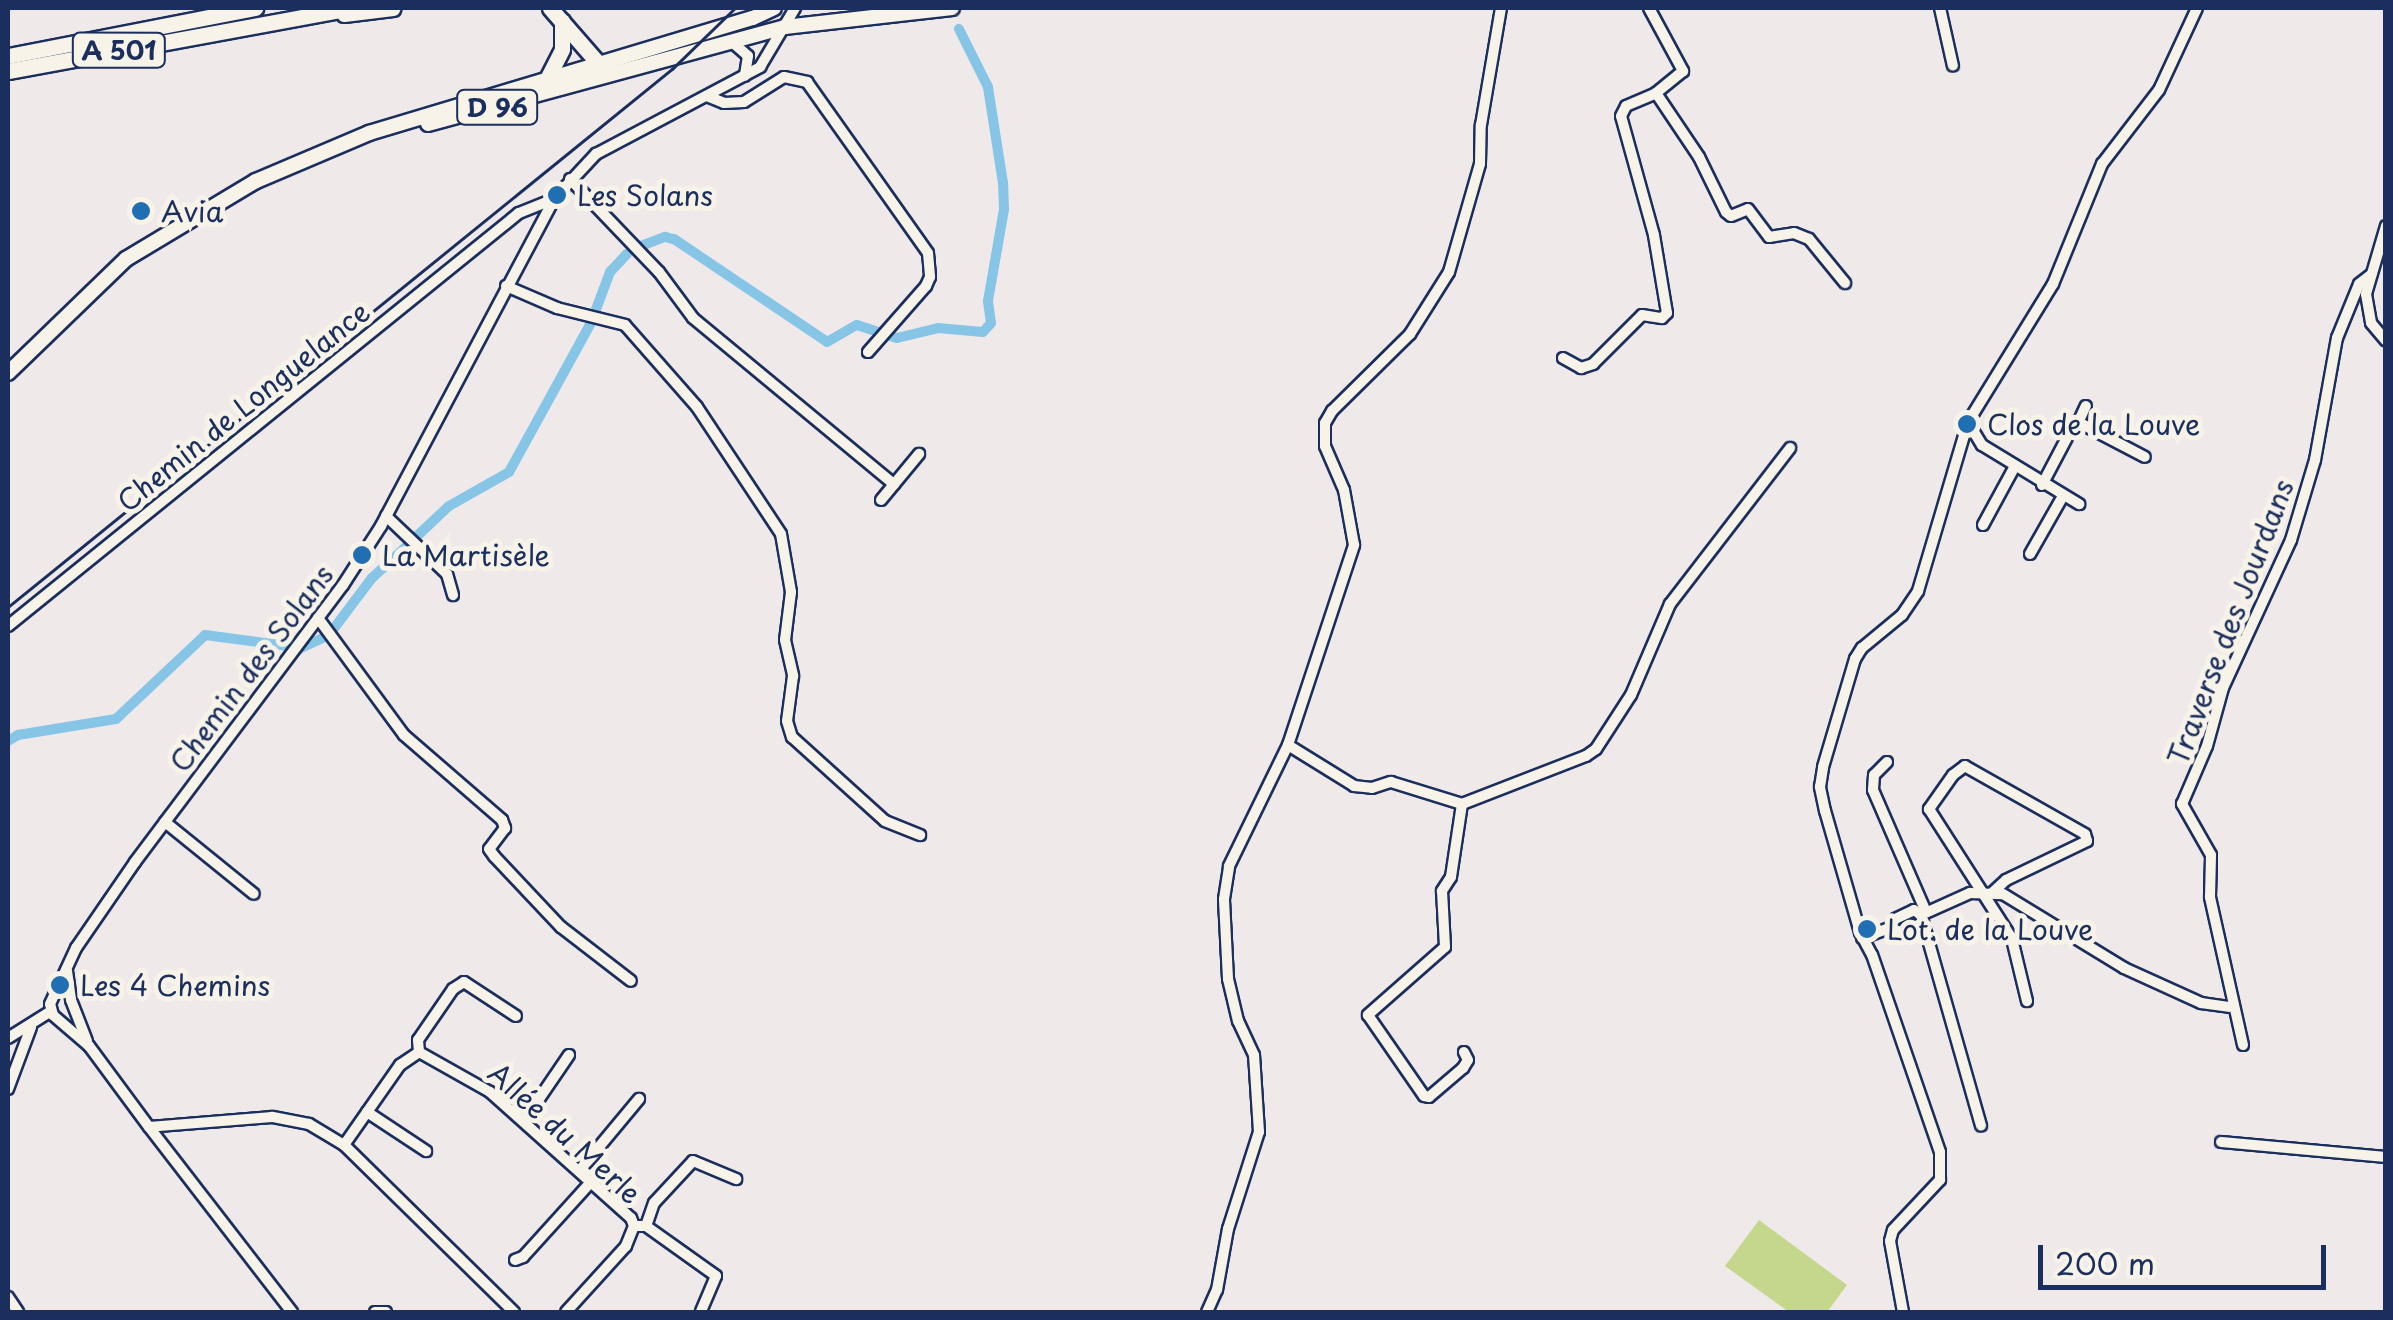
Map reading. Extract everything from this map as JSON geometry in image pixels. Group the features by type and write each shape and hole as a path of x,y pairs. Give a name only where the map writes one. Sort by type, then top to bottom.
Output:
{"highway":[{"name":"A 501","path":"8,56 255,8"},
{"name":"A 501","path":"8,72 350,8"},
{"path":"231,29 394,8"},
{"path":"556,12 598,63"},
{"path":"548,77 562,49 556,12"}],"main road":[{"name":"D 96","path":"8,373 87,293 143,247 234,192 335,147 774,8"},
{"path":"899,8 952,8"},
{"name":"D 96","path":"335,147 785,27 919,11"},
{"path":"598,63 608,69 664,60"}],"street":[{"path":"744,78 760,67 795,8"},
{"path":"1207,1312 1218,1290 1228,1230 1259,1132 1254,1055 1238,1022 1228,979 1224,898 1229,866 1245,826 1288,745 1354,545 1344,490 1324,446 1325,423 1332,411 1410,334 1449,272 1480,164 1480,126 1500,8"},
{"path":"1563,358 1581,368 1593,364 1642,315 1662,318 1666,313 1654,235 1621,116 1626,106 1656,92 1683,71 1649,8"},
{"path":"1940,8 1952,66"},
{"path":"1903,1312 1890,1241 1909,1212 1932,1194 1942,1169 1935,1137 1825,811 1820,788 1823,767 1855,659 1862,648 1902,616 1918,591 1968,422 2053,284 2102,164 2159,90 2197,8"},
{"path":"723,43 748,56 744,78"},
{"path":"707,96 724,103 744,102 793,76 814,90 928,253 930,276 926,286 868,352"},
{"name":"Chemin des Solans","path":"55,1015 54,998 76,948 318,618 386,516 554,199 596,154 744,78"},
{"path":"1656,92 1698,157 1726,212 1731,216 1748,209 1770,237 1794,233 1809,239 1846,283"},
{"path":"582,167 586,194"},
{"path":"570,179 660,272 693,318 894,484"},
{"name":"Chemin de Longuelance","path":"8,626 527,208 554,199"},
{"path":"507,224 520,219 539,224"},
{"path":"2386,226 2366,305 2371,323 2386,341"},
{"name":"Traverse des Jourdans","path":"2244,1045 2210,897 2211,854 2182,804 2207,746 2223,688 2291,540 2315,460 2338,338 2359,284 2372,274"},
{"path":"506,286 556,308 625,324 697,407 781,534 791,592 785,640 793,676 787,721 792,737 885,822 920,835"},
{"path":"2042,484 2086,406"},
{"path":"1968,422 1982,445 2014,468 2079,504"},
{"path":"2077,426 2086,424 2146,457"},
{"path":"1288,745 1354,786 1391,782 1462,804 1480,801 1596,749 1649,660 1656,631 1670,604 1790,448"},
{"path":"880,500 920,454"},
{"path":"1982,525 2014,468"},
{"path":"2030,554 2063,496"},
{"path":"386,516 447,574 452,595"},
{"path":"318,618 404,735 502,820 505,828 489,849 494,856 561,926 631,981"},
{"path":"1887,762 1874,775 1873,790 1921,915 1981,1126"},
{"path":"1866,937 1890,928 1901,932 1921,915 1987,893 2088,841 2086,834 1966,766 1953,775 1929,809 1987,893 2012,939 2027,1001"},
{"path":"1462,804 1450,877 1442,891 1445,947 1368,1015 1424,1096 1429,1097 1464,1068 1468,1060 1464,1052"},
{"path":"165,822 254,894"},
{"path":"1987,893 2025,904 2124,968 2201,1003 2229,1007"},
{"path":"8,1089 32,1027 43,1012 71,1014 67,968"},
{"path":"344,1145 400,1065 419,1052 418,1040 453,988 464,982 516,1016"},
{"path":"54,998 72,1003"},
{"path":"72,1003 89,1046"},
{"path":"55,1015 89,1046 292,1312"},
{"path":"8,1038 32,1027"},
{"name":"Allée du Merle","path":"419,1052 490,1092 640,1226 566,1312"},
{"path":"524,1120 570,1055"},
{"path":"580,1172 639,1099"},
{"path":"367,1112 426,1151"},
{"path":"149,1126 272,1118 309,1124 344,1145 514,1312"},
{"path":"2220,1142 2386,1157"},
{"path":"702,1312 716,1276 640,1226 654,1203 692,1160 736,1179"},
{"path":"515,1260 523,1257 591,1182"},
{"path":"8,1297 18,1312"},
{"path":"375,1312 386,1312"}],"green space":[{"path":"1759,1220 1847,1285 1827,1312 1789,1312 1725,1266"}],"waterway":[{"path":"641,246 665,237 674,239 827,342 857,325 897,338 938,328 983,332 991,323 988,301 1004,209 1003,183 988,87 959,29"},
{"path":"595,312 610,272 627,254"},
{"path":"416,537 449,506 509,472 592,321"},
{"path":"332,631 372,578 409,544"},
{"path":"8,741 18,735 116,719 205,635 288,646"},
{"path":"299,649 325,637"}],"tram line":[{"path":"8,607 672,69 735,8"}],"place":[{"name":"Les Solans","path":"557,195"},
{"name":"Avia","path":"141,211"},
{"name":"Clos de la Louve","path":"1967,424"},
{"name":"La Martisèle","path":"362,555"},
{"name":"Lot. de la Louve","path":"1867,929"},
{"name":"Les 4 Chemins","path":"60,985"}]}
